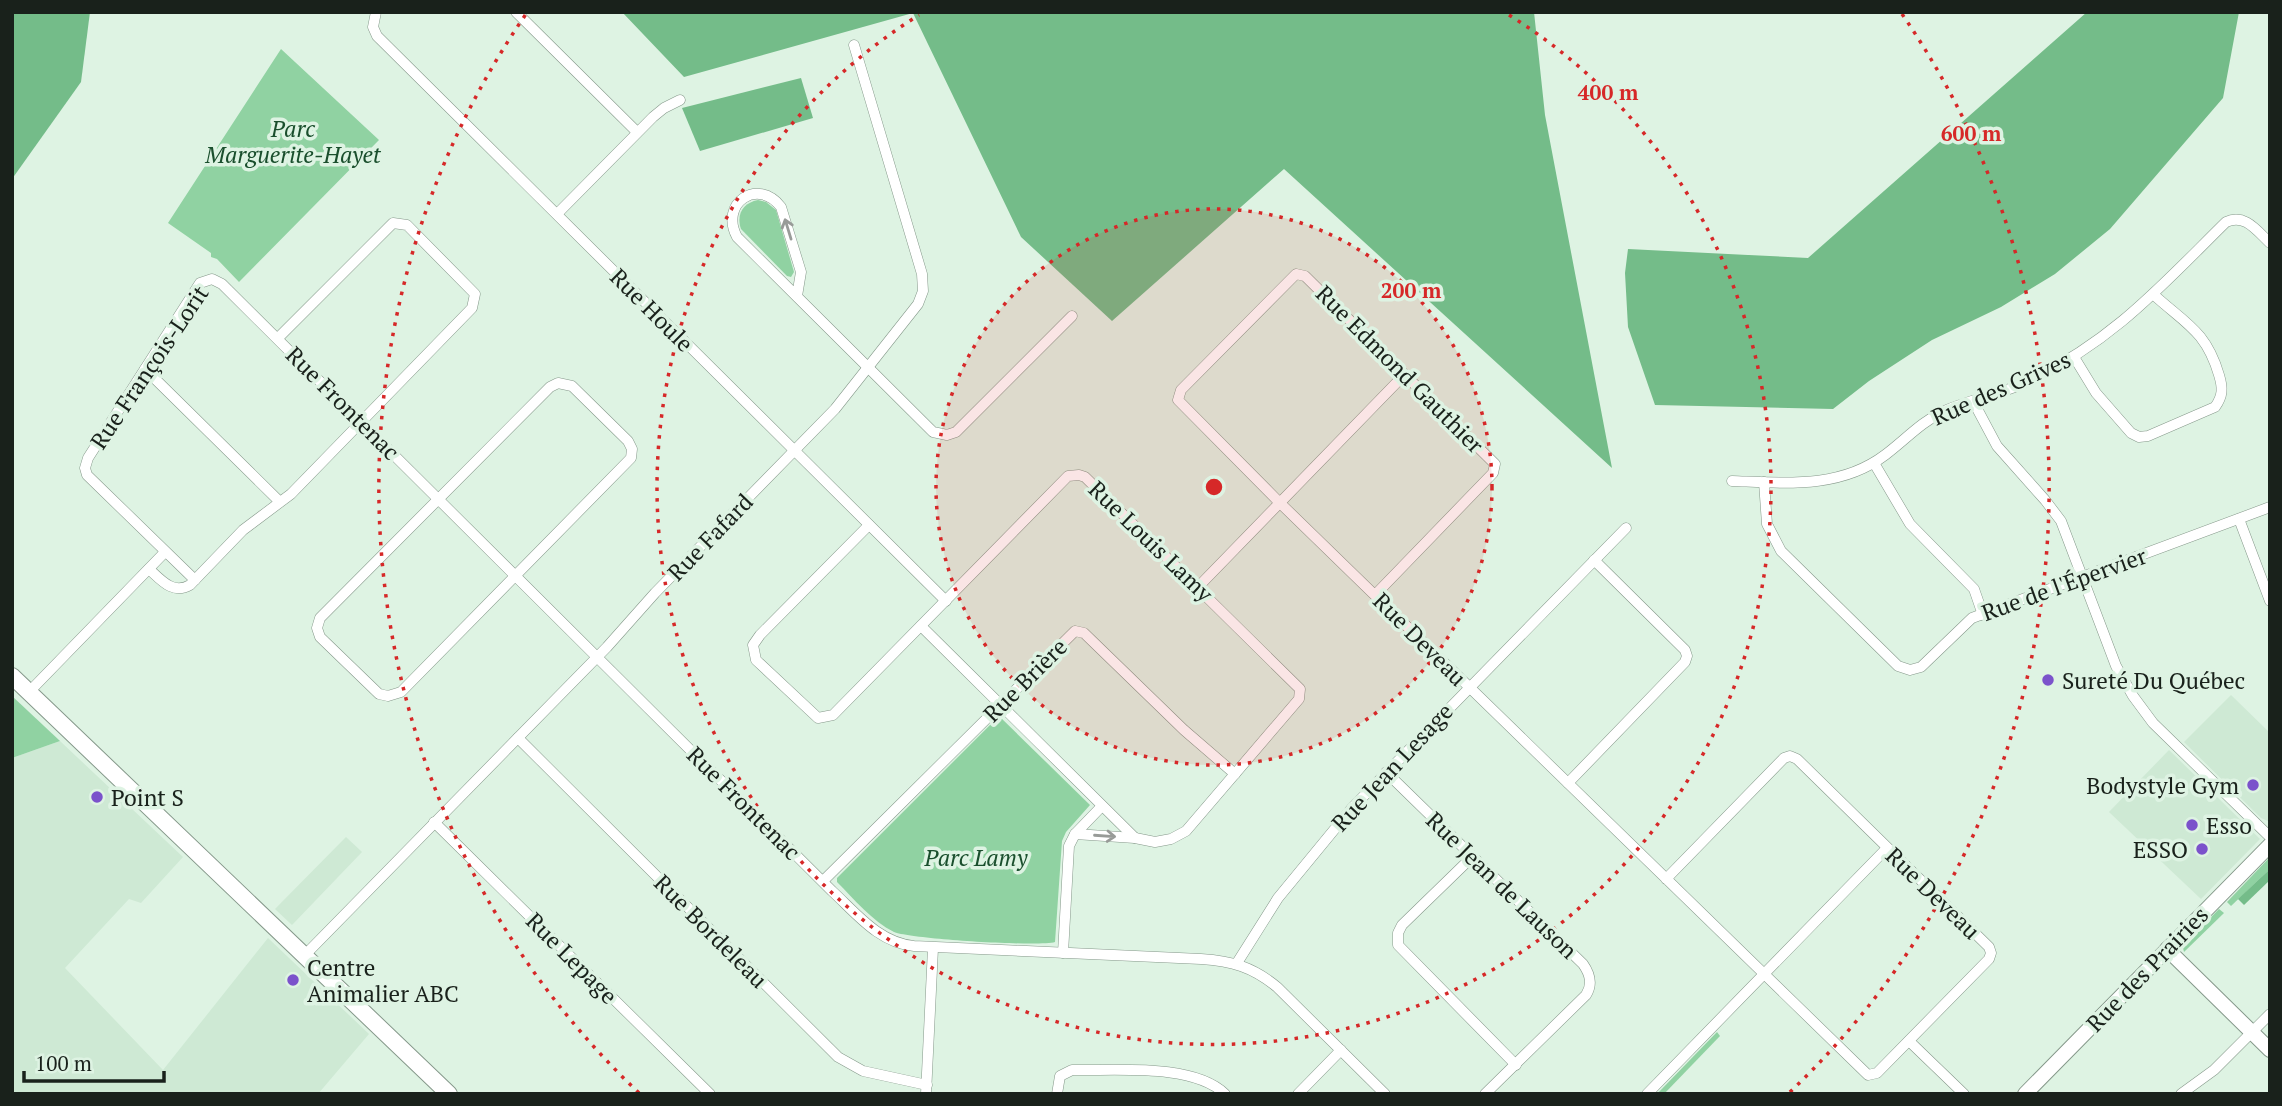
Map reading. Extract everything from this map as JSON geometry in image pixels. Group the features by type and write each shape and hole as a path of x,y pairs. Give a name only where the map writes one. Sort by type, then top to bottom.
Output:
{"main road":[{"path":"12,676 305,955 438,1090"},
{"name":"Rue des Prairies","path":"2025,1094 2270,845"},
{"path":"2167,949 2270,1050"}],"street":[{"name":"Rue Houle","path":"376,12 373,27 377,36 946,601"},
{"path":"516,12 637,132"},
{"name":"Rue Fafard","path":"305,955 835,410 914,309 922,295 922,274 854,45"},
{"path":"557,214 637,132 659,112 680,100"},
{"path":"797,296 801,272 781,207 776,200 760,193 743,198 733,212 733,229 737,237 933,432 947,435 956,432 1073,316"},
{"name":"Rue des Grives","path":"1732,481 1830,480 1851,474 1874,463 1930,419 1946,410 2026,383 2074,357 2115,329 2154,295 2230,220 2247,222 2270,243"},
{"path":"149,569 166,585 176,589 185,588 195,580 243,530 291,494 362,422 472,308 475,296 472,289 407,225 393,223 278,338"},
{"name":"Rue Edmond Gauthier","path":"1178,397 1181,390 1293,276 1299,274 1305,276 1493,461 1493,473 1375,595"},
{"name":"Rue Frontenac","path":"212,279 222,284 278,338 823,881 884,937 909,946 933,948 1201,959 1237,963 1253,969 1269,980 1385,1094"},
{"name":"Rue François-Lorit","path":"195,580 88,475 85,468 88,458 200,283 212,279"},
{"path":"2074,357 2096,393 2131,433 2139,437 2148,436 2215,407 2222,388 2208,346 2190,324 2154,295"},
{"path":"145,369 279,501"},
{"path":"1198,587 1404,375"},
{"path":"556,383 565,383 572,386 632,446 629,461 516,575 401,692 393,696 375,691 320,637 317,628 320,618 438,499 556,383"},
{"name":"Rue Deveau","path":"1178,397 1183,406 1279,502 1763,975 1868,1075 1877,1073 1989,959 1991,953 1989,947 1797,759 1790,756 1784,758 1666,879"},
{"path":"1973,401 1997,446 2061,521 2116,666 2137,703 2153,723 2270,837"},
{"path":"1874,463 1906,518 1974,589 1983,615"},
{"name":"Rue Louis Lamy","path":"870,525 756,640 752,650 756,660 812,715 826,718 833,715 1068,476 1075,474 1085,477 1298,686 1301,692 1299,699 1186,831 1161,842 1075,834"},
{"name":"Rue de l'Épervier","path":"1764,482 1767,524 1782,551 1898,666 1910,670 1921,667 1966,622 2270,506"},
{"path":"2239,519 2270,601"},
{"name":"Rue Jean Lesage","path":"1237,963 1264,918 1352,808 1626,527"},
{"path":"29,692 165,552"},
{"path":"1568,783 1685,662 1687,656 1685,650 1594,560"},
{"path":"921,626 1135,838"},
{"name":"Rue Brière","path":"823,881 1072,633 1081,632 1184,730 1235,774"},
{"name":"Rue Bordeleau","path":"518,737 838,1057 863,1071 926,1089"},
{"name":"Rue Jean de Lauson","path":"1386,772 1583,964 1590,976 1586,995 1485,1094"},
{"path":"1063,953 1069,851 1075,834 1102,806"},
{"name":"Rue Lepage","path":"433,822 710,1094"},
{"path":"1647,1094 1887,848"},
{"path":"1472,857 1402,925 1398,933 1398,945 1516,1065"},
{"path":"926,1089 933,948"},
{"path":"2181,1094 2214,1070 2270,1014"},
{"path":"1909,1041 1964,1094"},
{"path":"1298,1094 1341,1050"},
{"path":"1057,1094 1060,1076 1072,1070 1188,1074 1207,1080 1225,1094"}],"shaded area":[{"path":"2231,695 2270,733 2270,822 2261,818 2184,742"},
{"path":"60,741 183,857 141,903 129,899 65,968 163,1070 268,938 369,1034 318,1094 12,1094 12,758"},
{"path":"2169,750 2260,839 2201,899 2109,812"},
{"path":"346,837 362,852 292,925 275,909"}],"green space":[{"path":"12,12 90,12 81,82 12,179"},
{"path":"622,12 1534,12 1545,115 1612,468 1284,169 1112,321 1021,237 913,13 684,77"},
{"path":"2087,12 2239,12 2223,98 2110,229 2055,274 2001,307 1932,340 1869,381 1833,409 1655,405 1628,327 1625,273 1628,249 1808,258"},
{"name":"Parc Marguerite-Hayet","path":"281,49 379,140 239,282 217,259 211,257 211,253 168,223"},
{"path":"801,78 813,118 700,151 682,108"},
{"path":"758,200 766,202 776,210 794,272 791,277 741,229 739,219 742,210"},
{"path":"12,696 60,741 12,758"},
{"name":"Parc Lamy","path":"999,716 1090,805 1066,832 1062,841 1055,942 974,942 894,932 864,909 837,882 837,878"},
{"path":"2270,857 2270,869 2231,906 2227,902"},
{"path":"2270,869 2270,880 2244,905 2238,899"},
{"path":"2219,909 2224,913 2184,952 2185,944"},
{"path":"1717,1032 1720,1036 1664,1094 1657,1094"}],"place":[{"name":"Sureté Du Québec","path":"2048,680"},
{"name":"Bodystyle Gym","path":"2253,785"},
{"name":"Point S","path":"97,797"},
{"name":"Esso","path":"2192,825"},
{"name":"ESSO","path":"2202,849"},
{"name":"Centre Animalier ABC","path":"293,980"}]}
